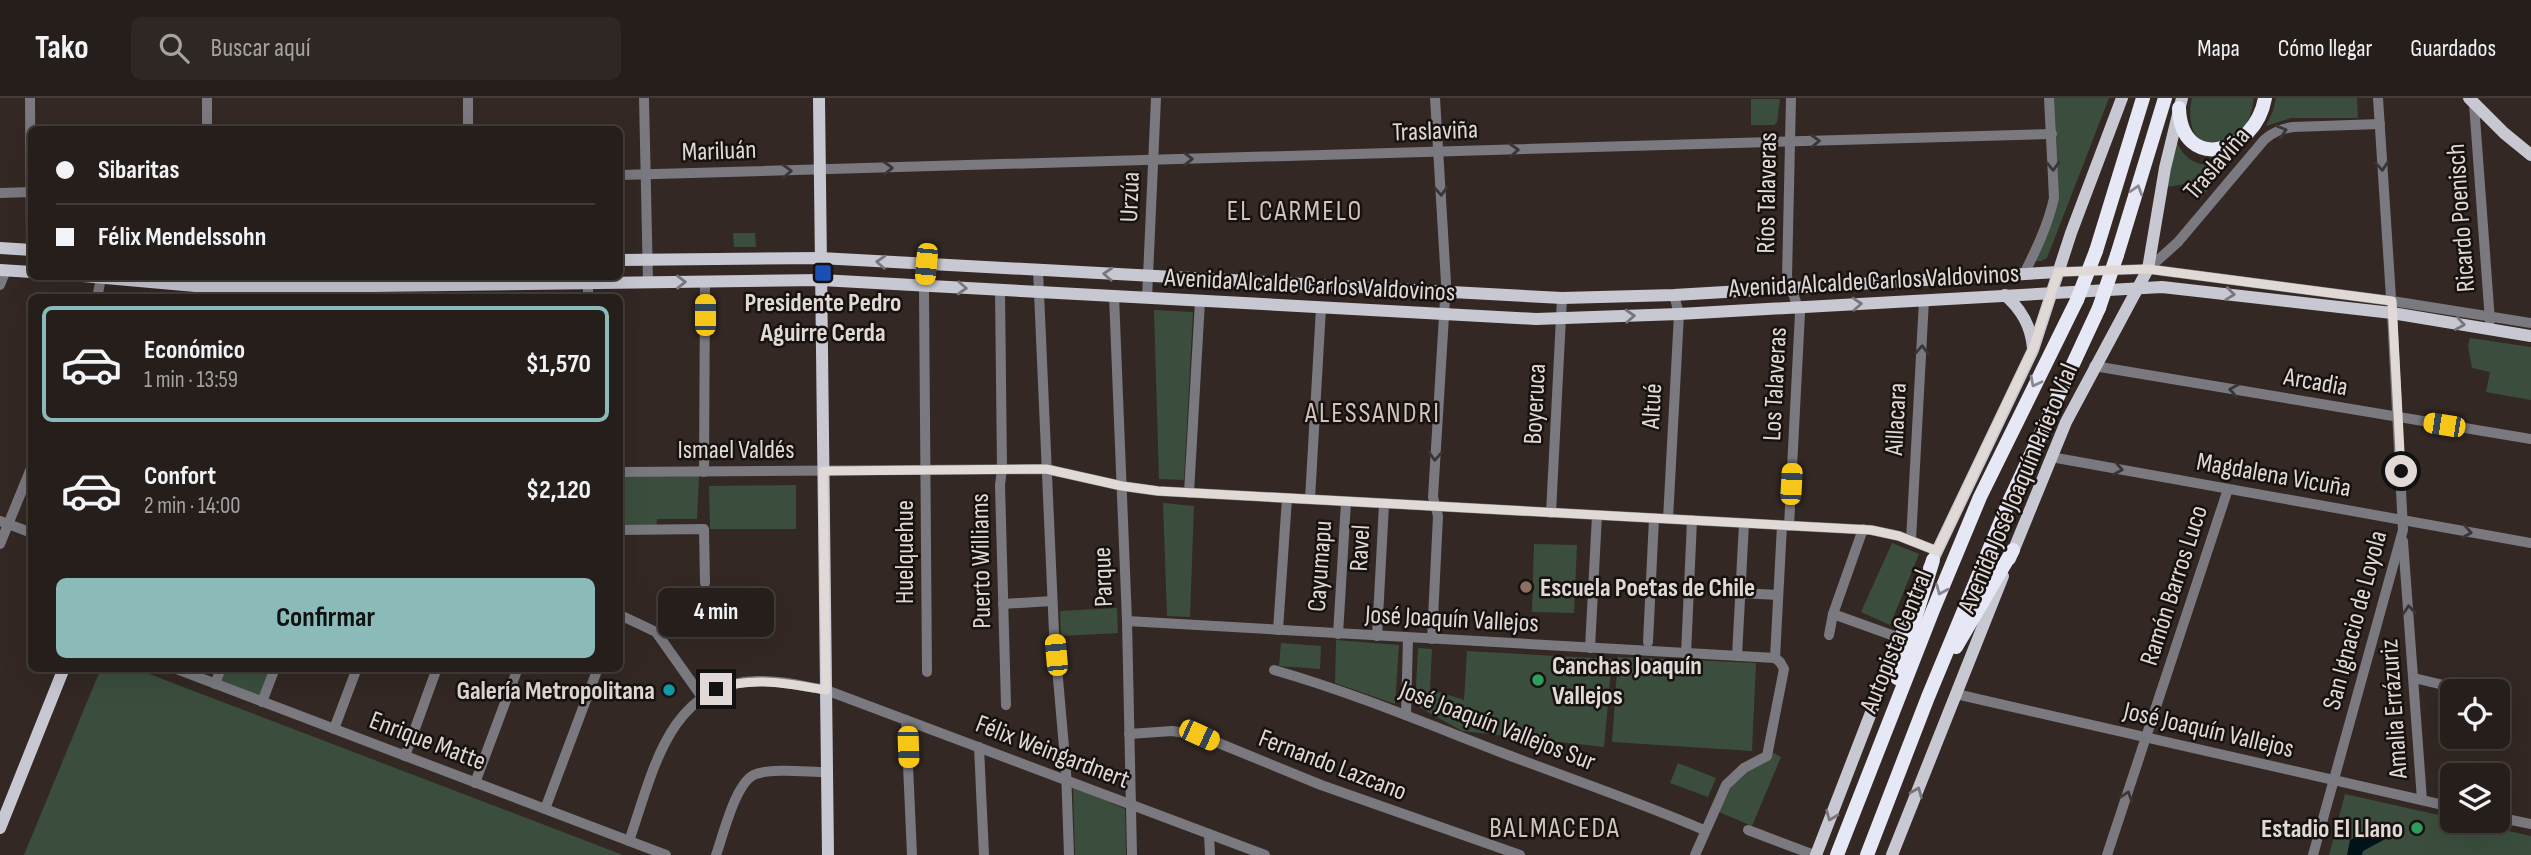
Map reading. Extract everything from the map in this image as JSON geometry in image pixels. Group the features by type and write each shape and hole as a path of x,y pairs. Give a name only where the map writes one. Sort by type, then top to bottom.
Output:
{"highway":[{"name":"Autopista Central","path":"1837,855 1980,498 2077,300 2096,251 2143,98"},
{"name":"Autopista Central","path":"1867,855 1928,696 2008,504 2099,308 2165,98"},
{"path":"2181,103 2179,122 2192,141 2206,148 2224,148 2238,143 2249,131 2262,111 2265,98"},
{"path":"1928,696 2013,550"},
{"path":"1878,751 1935,555"}],"main road":[{"path":"819,98 828,855"},
{"name":"Avenida José Joaquín Prieto Vial","path":"1815,855 1935,555 2033,349 2058,272 2122,98"},
{"path":"2471,101 2531,155"},
{"name":"Avenida José Joaquín Prieto Vial","path":"1892,855 2051,457 2094,366 2148,269 2165,167 2181,103"},
{"path":"0,248 28,250"},
{"name":"Avenida Alcalde Carlos Valdovinos","path":"623,260 820,258 1562,298 1674,295 2058,272"},
{"path":"738,259 734,274 742,281"},
{"path":"719,281 726,278 728,271 722,260"},
{"path":"3,270 28,272"},
{"name":"Avenida Alcalde Carlos Valdovinos","path":"137,280 206,287 246,282 566,280 587,283 821,280 1562,319 2053,292 2175,288 2392,307 2490,322 2531,336"},
{"path":"1249,304 1252,281"},
{"path":"1896,282 1896,302"},
{"path":"1344,309 1345,287"},
{"path":"2005,295 2025,317 2032,334 2033,349"},
{"path":"0,828 62,672"}],"street":[{"path":"30,98 30,126"},
{"path":"207,98 207,126"},
{"path":"468,98 468,126"},
{"path":"644,98 648,282"},
{"name":"Urzúa","path":"1147,298 1156,98"},
{"path":"1432,639 1438,516 1433,497 1445,292 1434,98"},
{"name":"Ríos Talaveras","path":"1791,98 1787,276 1791,288"},
{"path":"2024,274 2033,257 2054,198 2049,98"},
{"name":"San Ignacio de Loyola","path":"2313,855 2403,525 2378,98"},
{"name":"Ricardo Poenisch","path":"2471,101 2490,322"},
{"name":"Traslaviña","path":"2148,269 2178,242 2272,134 2293,127 2380,124"},
{"name":"Traslaviña","path":"819,170 2052,134"},
{"name":"Mariluán","path":"623,176 819,170"},
{"path":"0,193 28,192"},
{"name":"Huelquehue","path":"926,264 924,286 928,672"},
{"name":"Avenida Alcalde Carlos Valdovinos","path":"2058,272 2148,269 2392,307"},
{"path":"0,285 3,270"},
{"path":"1038,270 1052,601 1067,780 1069,855"},
{"path":"704,471 705,282"},
{"path":"587,283 588,294"},
{"name":"Los Talaveras","path":"1695,855 1726,785 1733,776 1767,756 1783,683 1784,669 1778,660 1778,595 1786,525 1800,319 1791,288"},
{"name":"Puerto Williams","path":"1000,290 1000,485 1006,705"},
{"name":"Altué","path":"1668,519 1679,314 1674,295"},
{"name":"Parque","path":"1114,296 1127,621 1132,855"},
{"name":"Boyeruca","path":"1551,513 1562,298"},
{"name":"Aillacara","path":"1911,540 1924,300"},
{"path":"1189,493 1200,301"},
{"name":"Cayumapu","path":"1310,499 1321,308"},
{"name":"Avenida Alcalde Carlos Valdovinos","path":"2490,322 2531,323"},
{"name":"Arcadia","path":"2094,366 2531,439"},
{"name":"Magdalena Vicuña","path":"2051,457 2228,489 2403,525 2531,543"},
{"name":"Ismael Valdés","path":"623,472 1046,469 1122,486 1189,493 1863,529 1887,532 1911,540 1935,555"},
{"path":"0,544 4,522 28,474"},
{"name":"Ramón Barros Luco","path":"2107,855 2228,489"},
{"path":"1278,630 1287,498"},
{"name":"Cayumapu","path":"1338,634 1346,502"},
{"name":"Ravel","path":"1377,636 1384,504"},
{"path":"1590,648 1597,515"},
{"path":"1648,642 1654,518"},
{"path":"1686,654 1692,520"},
{"path":"4,522 28,531"},
{"path":"1737,656 1744,523"},
{"name":"Amalia Errázuriz","path":"2403,525 2422,800"},
{"path":"623,530 704,529 705,583"},
{"path":"1829,635 1833,614 1863,529"},
{"path":"1740,593 1778,595"},
{"path":"1003,604 1052,601"},
{"path":"1833,614 1900,638"},
{"path":"623,616 656,632 702,697 682,714 668,735 629,841"},
{"name":"José Joaquín Vallejos","path":"1127,621 1778,660"},
{"path":"1406,715 1408,638"},
{"name":"José Joaquín Vallejos Sur","path":"1274,670 1406,715 1704,830"},
{"name":"Enrique Matte","path":"184,672 666,855"},
{"path":"215,684 220,672"},
{"path":"262,702 273,672"},
{"path":"334,729 355,672"},
{"path":"405,756 436,672"},
{"path":"475,783 517,672"},
{"path":"545,809 596,672"},
{"path":"2414,678 2440,684"},
{"name":"Félix Weingardnert","path":"702,697 716,689 747,681 776,682 826,690 1265,855"},
{"name":"José Joaquín Vallejos","path":"1955,695 2440,804"},
{"path":"906,720 912,855"},
{"name":"Fernando Lazcano","path":"1129,734 1171,731 1199,735 1520,855"},
{"path":"979,747 984,855"},
{"path":"716,855 740,791 751,776 768,772 827,772"},
{"path":"2510,820 2531,824"},
{"path":"1748,830 1815,855"},
{"path":"1209,834 1210,855"}],"green space":[{"path":"2052,98 2109,98 2047,258 2036,261 2057,202"},
{"path":"2192,98 2254,98 2250,117 2240,133 2214,143 2206,143 2199,139 2192,125"},
{"path":"2276,98 2357,98 2358,118 2291,118 2266,126"},
{"path":"1751,99 1780,99 1777,122 1774,125 1751,125"},
{"path":"2176,140 2185,154 2196,162 2227,164 2200,200 2196,191 2185,184 2167,187"},
{"path":"733,233 755,233 756,247 734,247"},
{"path":"1154,310 1193,312 1184,480 1159,479"},
{"path":"2470,338 2531,347 2531,400 2486,392 2490,372 2472,368 2468,346"},
{"path":"699,476 697,519 657,519 656,528 623,528 623,477"},
{"path":"796,485 796,529 710,529 709,486"},
{"path":"1163,503 1194,506 1190,617 1167,616"},
{"path":"1892,543 1919,554 1890,625 1861,612"},
{"path":"1534,544 1577,545 1574,613 1532,612"},
{"path":"1117,608 1118,633 1061,636 1060,611"},
{"path":"1336,640 1399,645 1395,704 1335,683"},
{"path":"1281,643 1321,646 1320,669 1279,666"},
{"name":"Canchas Joaquín Vallejos","path":"1418,648 1432,649 1430,689 1464,700 1467,651 1612,659 1604,747 1462,731 1415,705"},
{"name":"Canchas Joaquín Vallejos","path":"1618,657 1756,663 1752,751 1612,742"},
{"path":"99,672 144,672 623,855 24,855"},
{"path":"223,672 271,672 261,698 219,682"},
{"path":"1772,752 1781,757 1752,826 1719,812 1735,777"},
{"path":"1678,763 1716,778 1708,797 1670,783"},
{"path":"1073,786 1125,809 1126,855 1075,855"},
{"name":"Estadio El Llano","path":"2345,794 2440,815 2440,833 2510,831 2531,836 2531,855 2329,855"}],"shaded area":[{"path":"2382,824 2389,837 2363,851 2362,855 2347,855 2350,840"}],"place":[{"name":"Presidente Pedro Aguirre Cerda","path":"823,273"},
{"name":"Escuela Poetas de Chile","path":"1526,587"},
{"name":"Canchas Joaquín Vallejos","path":"1538,680"},
{"name":"Galería Metropolitana","path":"669,690"},
{"name":"Estadio El Llano","path":"2417,828"}],"district":[{"name":"EL CARMELO","path":"1295,210"},
{"name":"ALESSANDRI","path":"1373,412"},
{"name":"BALMACEDA","path":"1555,827"}],"route":[{"path":"716,689 747,681 764,681 826,690 823,471 1046,469 1158,491 1871,530 1887,532 1937,551 2033,349 2058,272 2148,269 2392,301 2401,471"}]}
